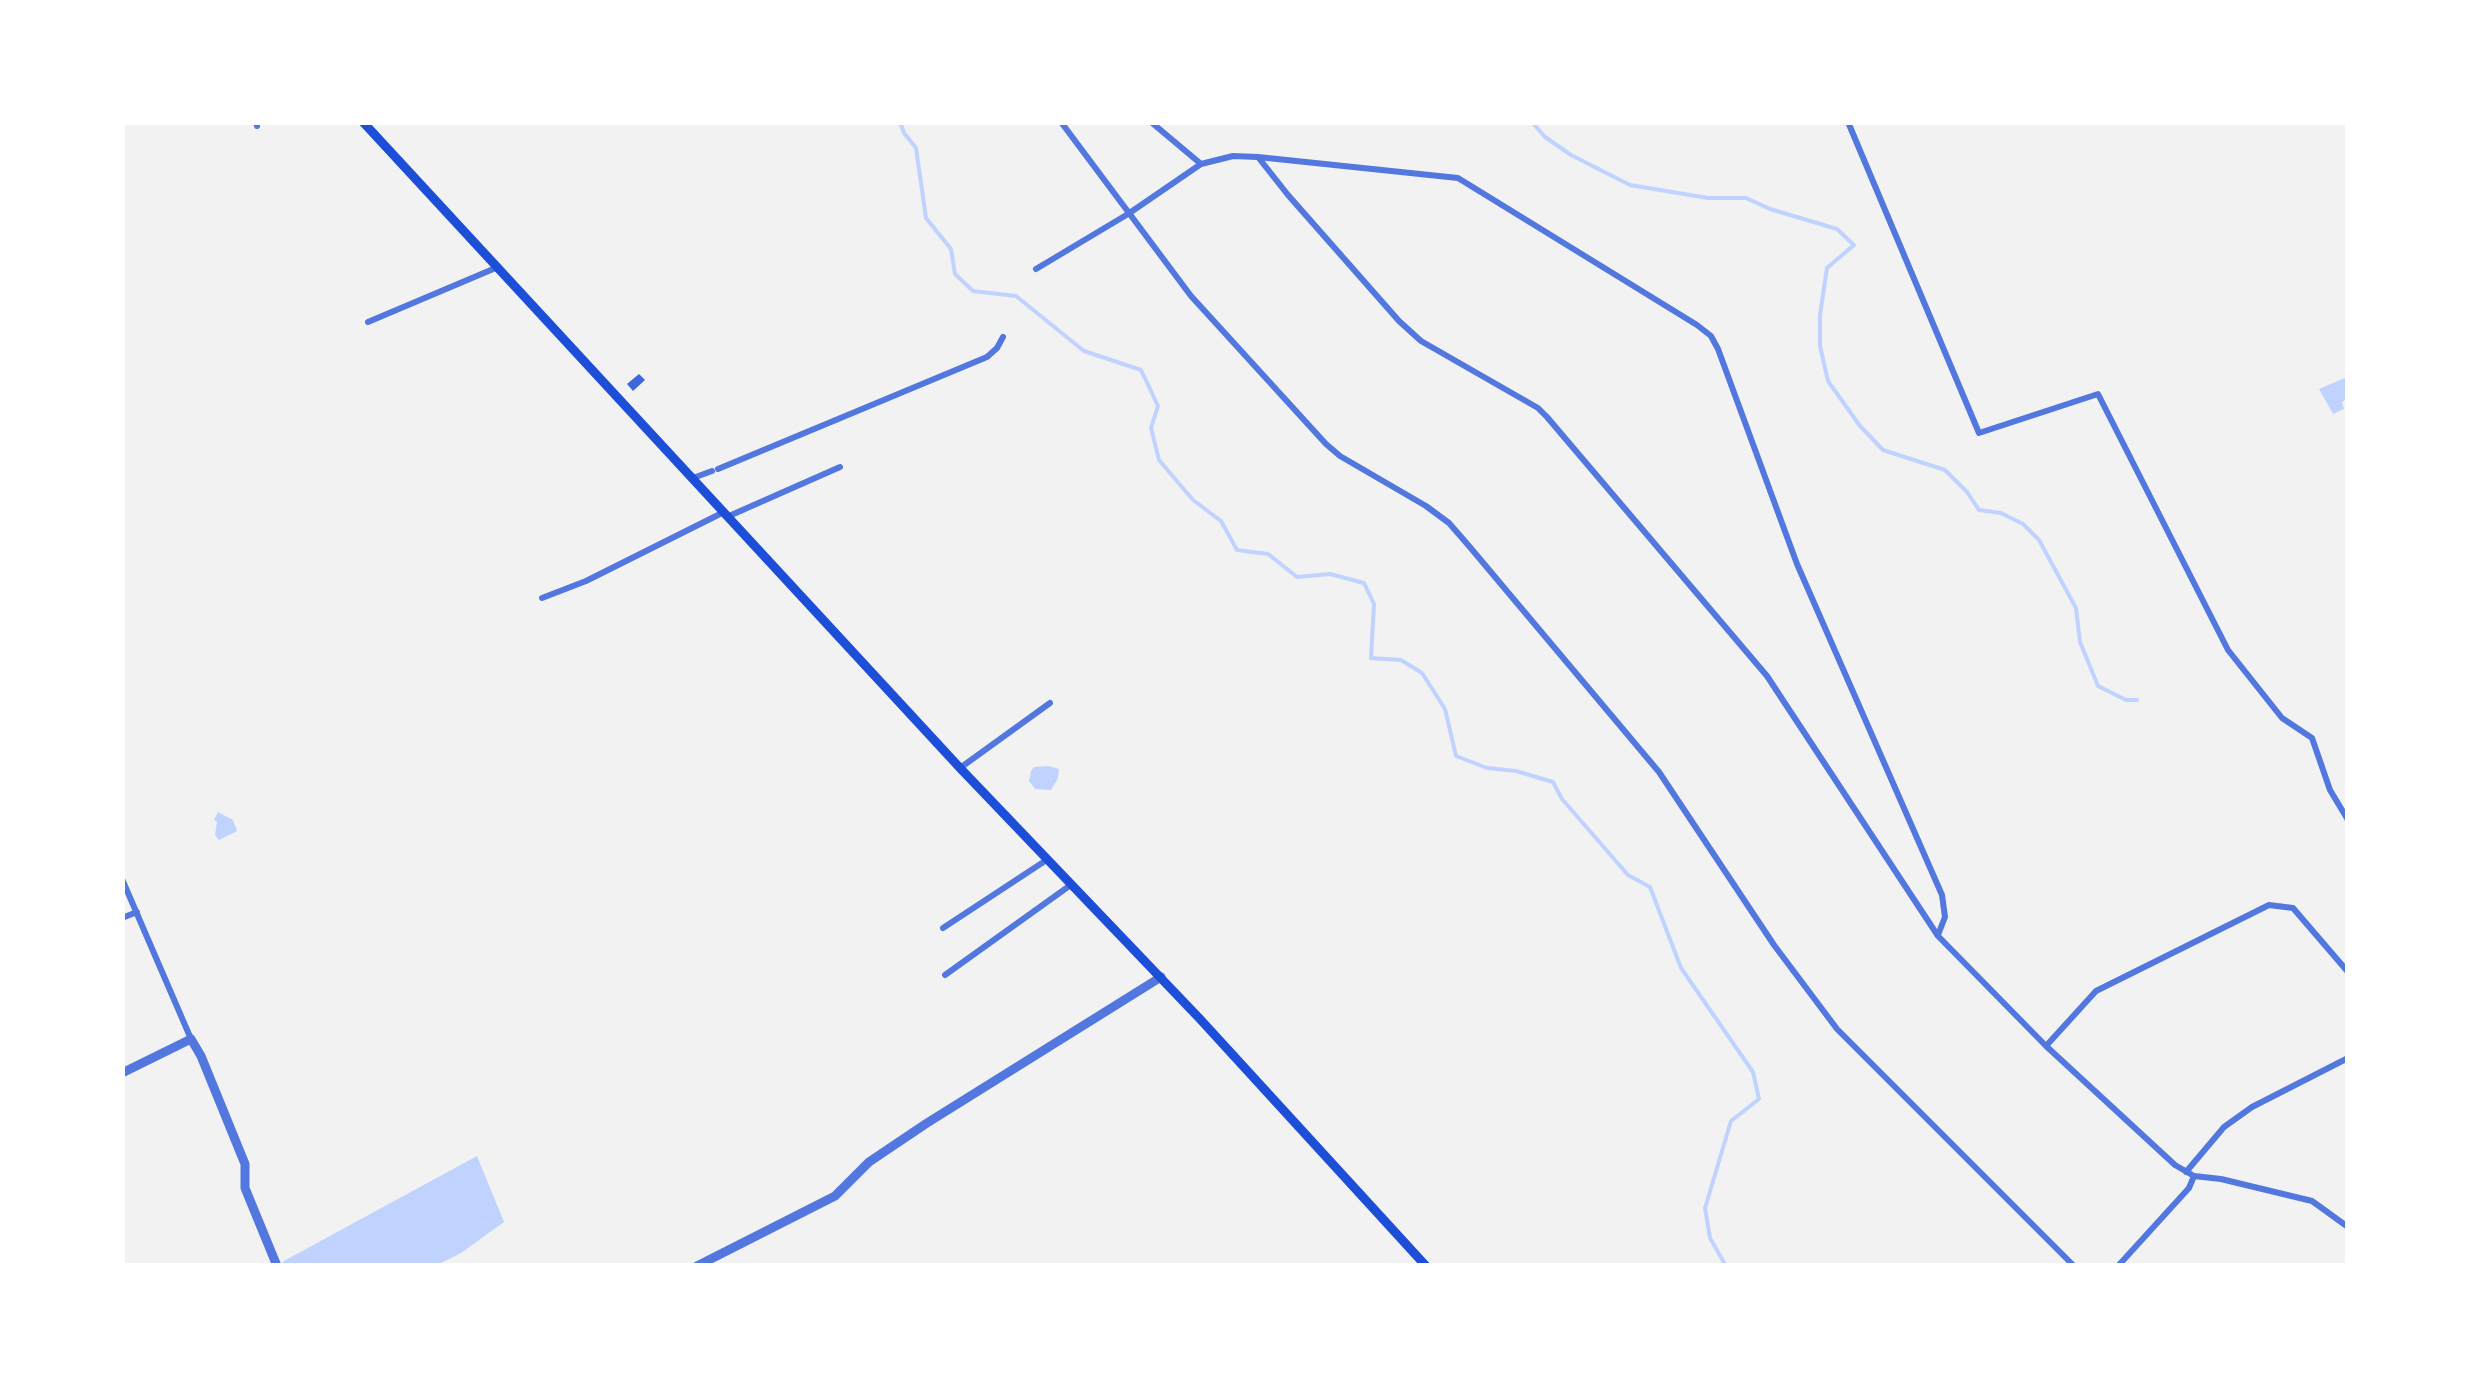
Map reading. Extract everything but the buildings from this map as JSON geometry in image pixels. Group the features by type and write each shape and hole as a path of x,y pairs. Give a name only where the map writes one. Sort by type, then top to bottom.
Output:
{"main road":[{"path":"363,122 1426,1266"}],"street":[{"path":"1062,122 1191,296 1326,444 1426,506 1470,546 1659,772 1774,945 1837,1029 2074,1266"},
{"path":"1151,122 1201,164"},
{"path":"1848,122 1980,433 2098,394 2228,650 2282,718 2312,738 2330,790 2348,820"},
{"path":"1036,269 1201,164 1234,156 1258,157 1458,178 1711,336 1797,564 1942,895 1945,918 1938,936"},
{"path":"1258,157 1288,196 1410,331 1548,417 1767,676 1938,936 2046,1046 2162,1156 2190,1174 2312,1200 2348,1227"},
{"path":"368,322 499,267"},
{"path":"694,478 987,357 1002,337"},
{"path":"542,598 727,513 840,467"},
{"path":"960,768 1050,703"},
{"path":"943,928 1049,858"},
{"path":"122,879 191,1039 202,1056 245,1164 245,1188 277,1266"},
{"path":"945,975 1073,883"},
{"path":"2046,1046 2096,991 2268,905 2293,908 2348,972"},
{"path":"122,918 137,912"},
{"path":"697,1266 835,1196 869,1162 926,1123 1160,977"},
{"path":"122,1073 191,1039"},
{"path":"2118,1266 2189,1188 2190,1174 2224,1128 2252,1107 2348,1058"}],"water":[{"path":"2347,377 2344,409 2333,414 2319,389"},
{"path":"1048,766 1059,769 1058,778 1051,790 1035,789 1029,781 1031,771"},
{"path":"218,812 233,820 237,831 219,840 214,820"},
{"path":"477,1156 504,1222 461,1253 437,1265 282,1262"}],"waterway":[{"path":"900,122 916,148 926,218 951,249 955,274 973,291 1016,296 1084,351 1141,370 1158,406 1151,428 1159,460 1193,500 1221,521 1237,550 1268,554 1297,577 1330,574 1364,583 1374,604 1371,658 1401,660 1422,673 1445,709 1456,756 1487,768 1516,771 1553,782 1562,799 1628,875 1650,887 1681,968 1753,1072 1759,1099 1731,1121 1705,1208 1710,1238 1726,1266"},
{"path":"1532,122 1545,137 1571,155 1630,185 1708,198 1746,198 1837,229 1854,245 1827,268 1820,346 1828,381 1860,426 1883,450 1945,470 1979,510 2001,513 2023,524 2039,540 2076,608 2080,642 2098,686 2126,700 2137,700"}]}
